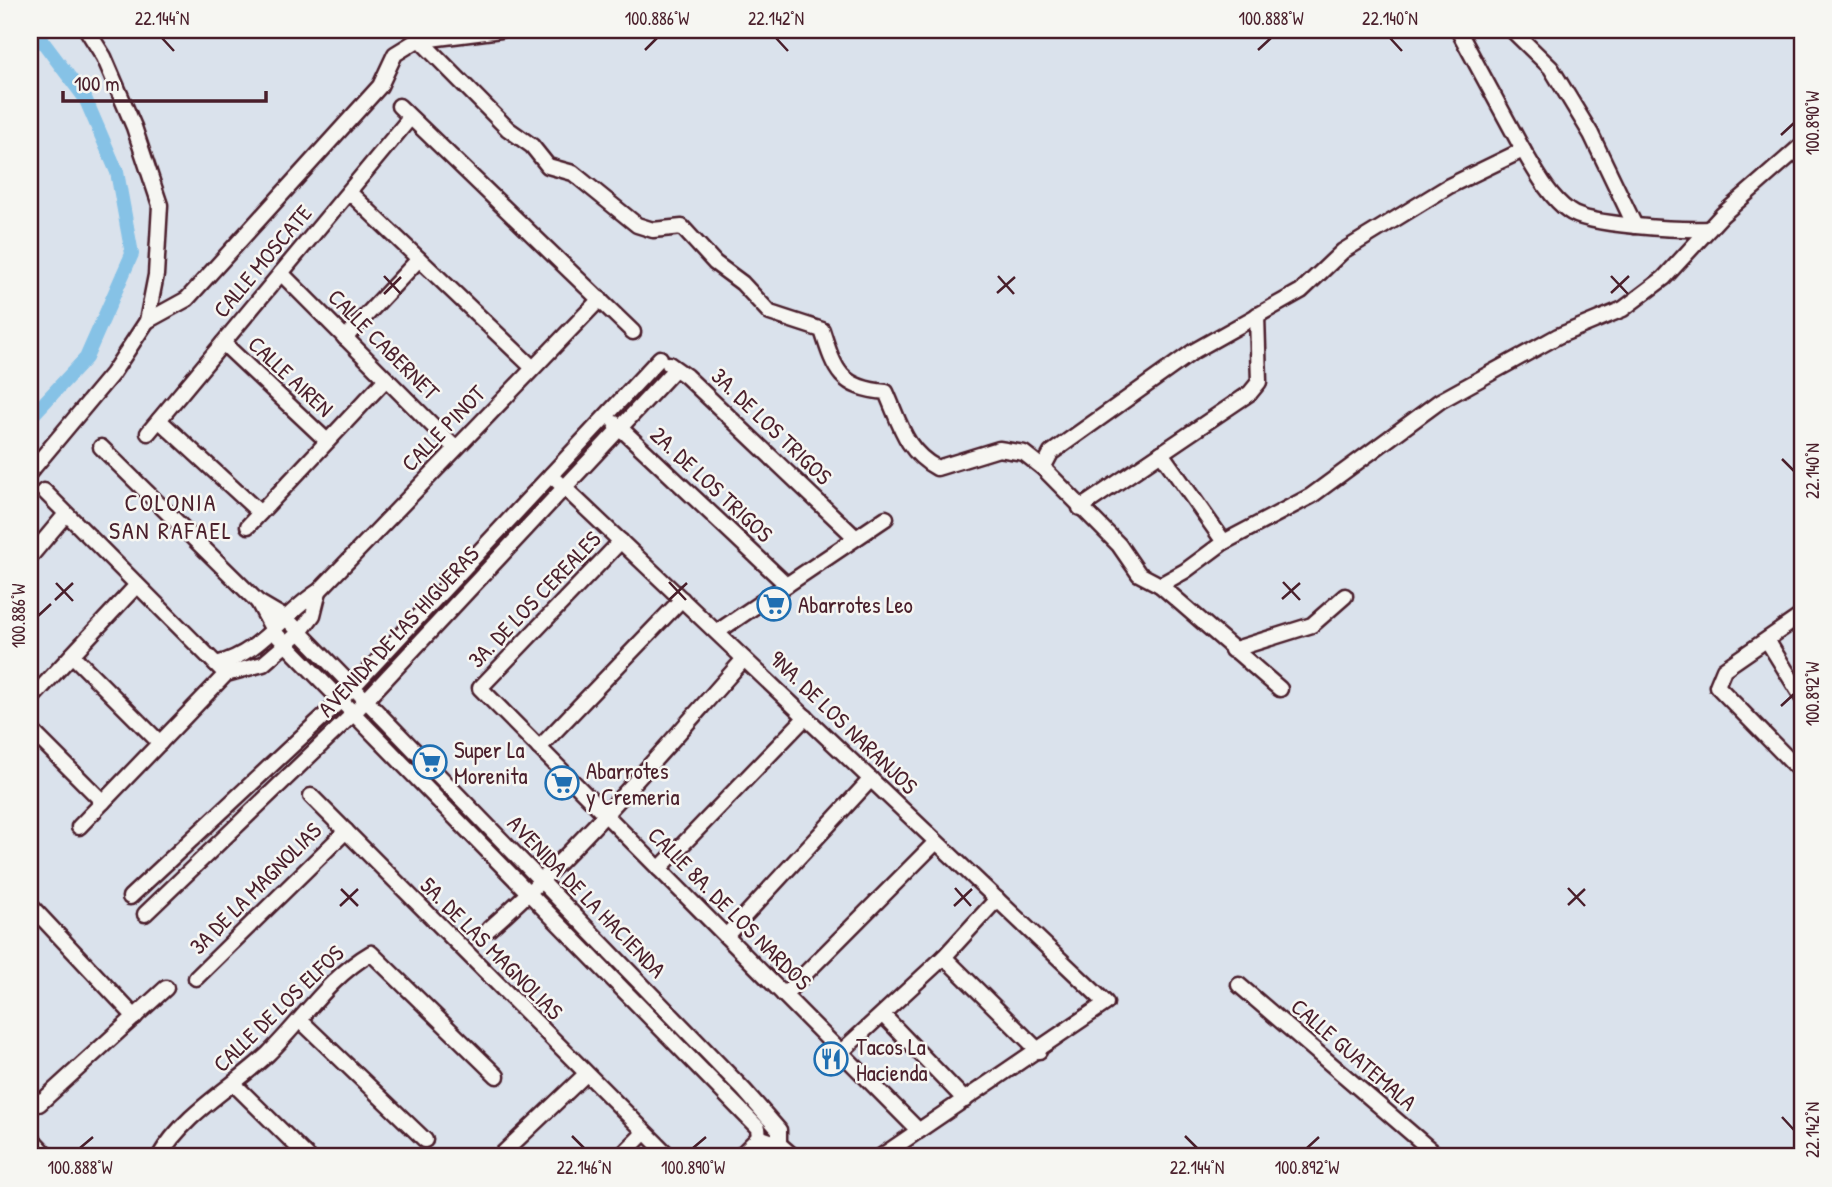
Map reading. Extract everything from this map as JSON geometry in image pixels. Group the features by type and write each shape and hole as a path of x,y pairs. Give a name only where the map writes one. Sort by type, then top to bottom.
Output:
{"street":[{"path":"30,472 113,374 147,321 156,275 160,205 134,127 104,57 86,30"},
{"path":"147,321 187,299 380,86 395,54 434,30"},
{"path":"420,40 501,30"},
{"path":"1458,30 1523,150 1542,181 1570,213 1634,226 1709,229"},
{"path":"1512,30 1551,68 1591,134 1634,226"},
{"path":"420,40 508,130 532,146 548,166 573,173 637,225 653,230 682,228 715,263 742,283 770,313 822,330 842,378 860,390 886,392 910,448 922,460 937,468 999,449 1024,453 1043,468 1119,545 1139,574 1160,585 1280,689"},
{"path":"400,106 634,331"},
{"name":"CALLE MOSCATE","path":"148,433 410,118"},
{"path":"1160,585 1185,571 1224,542 1311,496 1440,401 1558,335 1623,309 1664,278 1709,229 1802,145"},
{"path":"1043,468 1051,453 1194,351 1301,291 1343,251 1449,186 1523,150"},
{"path":"349,192 533,368"},
{"path":"345,338 419,259"},
{"name":"CALLE CABERNET","path":"281,273 454,448"},
{"name":"CALLE PINOT","path":"221,669 274,632 319,591 600,299"},
{"path":"1080,508 1250,393 1259,382 1257,315"},
{"name":"CALLE AIREN","path":"223,343 327,441"},
{"name":"3A. DE LOS TRIGOS","path":"657,355 686,376 855,537"},
{"name":"AVENIDA DE LAS HIGUERAS","path":"130,897 340,701 608,414 657,355"},
{"name":"AVENIDA DE LAS HIGUERAS","path":"145,914 354,713 674,369"},
{"path":"248,526 386,379"},
{"name":"2A. DE LOS TRIGOS","path":"608,414 619,428 787,585"},
{"path":"159,420 260,513"},
{"name":"AVENIDA DE LA HACIENDA","path":"101,447 258,602 287,619 300,632 770,1118 779,1130 779,1144"},
{"path":"1161,453 1224,542"},
{"name":"9NA. DE LOS NARANJOS","path":"551,475 1106,1003 1039,1051"},
{"path":"44,491 221,669 160,743 79,827"},
{"path":"30,557 66,514"},
{"path":"717,632 886,518"},
{"name":"3A. DE LOS CEREALES","path":"480,688 621,541"},
{"path":"30,700 137,585"},
{"name":"CALLE PINOT","path":"221,669 263,664 300,632 313,615 319,591"},
{"path":"1232,650 1312,625 1345,596"},
{"path":"539,748 682,599"},
{"name":"AVENIDA DE LA HACIENDA","path":"258,602 274,632 286,645 758,1128 759,1137"},
{"path":"1802,615 1724,669 1717,686 1802,773"},
{"path":"1767,640 1802,697"},
{"path":"72,655 160,743"},
{"path":"489,929 529,894 605,815 744,659"},
{"name":"CALLE 8A. DE LOS NARDOS","path":"480,688 919,1131"},
{"path":"659,869 806,717"},
{"path":"30,729 103,802"},
{"path":"726,936 871,779"},
{"name":"5A. DE LAS MAGNOLIAS","path":"311,796 667,1154"},
{"name":"3A DE LA MAGNOLIAS","path":"196,978 346,831"},
{"path":"200,832 216,847"},
{"path":"784,995 936,842"},
{"path":"841,1052 944,957 997,899"},
{"path":"30,905 135,1017"},
{"name":"CALLE DE LOS ELFOS","path":"165,1155 188,1121 234,1084 301,1021 336,978 371,953 497,1076"},
{"path":"880,1157 1039,1051 944,957"},
{"name":"CALLE GUATEMALA","path":"1239,985 1439,1157"},
{"path":"30,1094 39,1104 166,988"},
{"path":"883,1016 965,1100"},
{"path":"301,1021 425,1140"},
{"path":"499,1157 586,1074"},
{"path":"234,1084 308,1157"},
{"path":"620,1157 641,1136 642,1130"},
{"path":"739,1157 759,1137 779,1144 793,1157"},
{"path":"30,1138 49,1157"},
{"path":"766,1157 779,1144"}],"waterway":[{"path":"30,418 86,358 132,254 117,172 85,98 34,30"}],"place":[{"name":"Abarrotes Leo","path":"774,604"},
{"name":"Super La Morenita","path":"430,762"},
{"name":"Abarrotes y Cremeria","path":"562,783"},
{"name":"Tacos La Hacienda","path":"831,1059"}],"district":[{"name":"COLONIA SAN RAFAEL","path":"171,516"}]}
